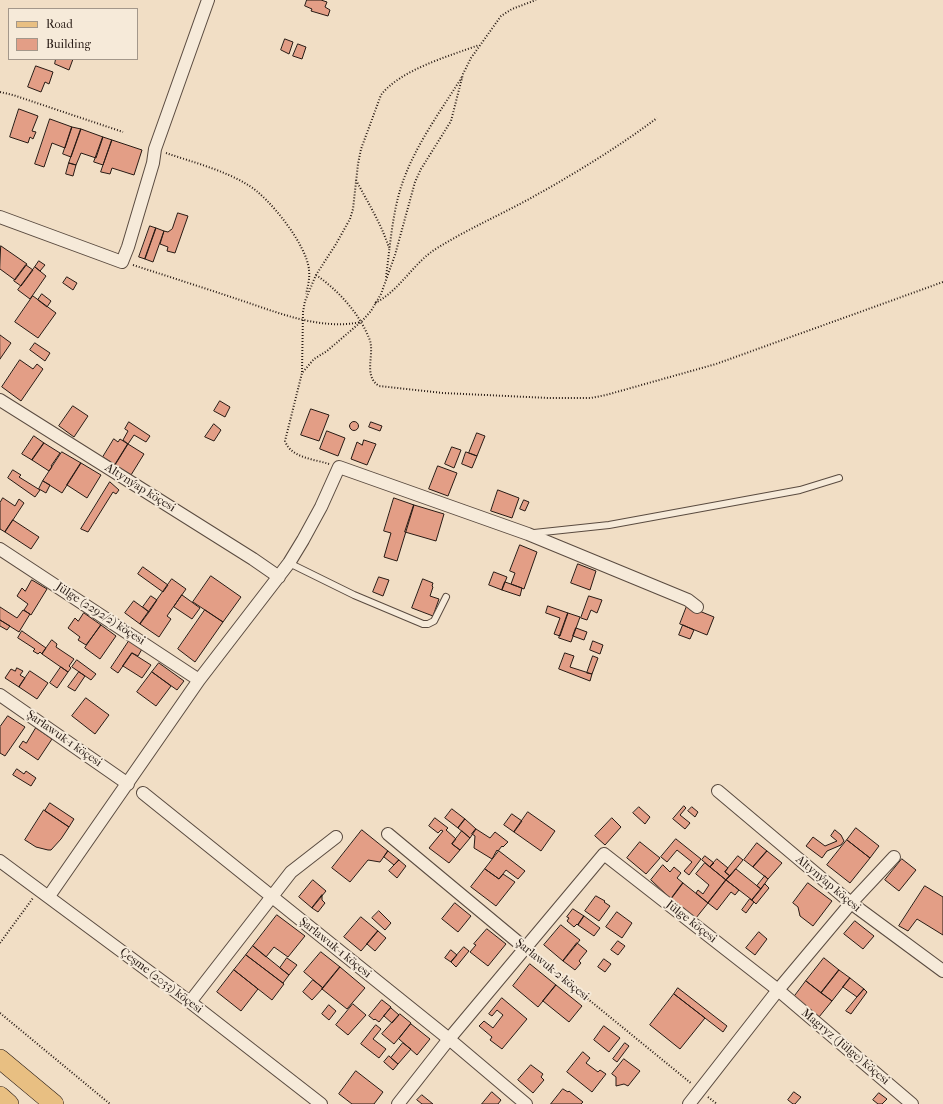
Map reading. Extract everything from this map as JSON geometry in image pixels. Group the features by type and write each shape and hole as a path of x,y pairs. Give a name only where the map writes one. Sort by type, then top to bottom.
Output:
{"main road":[{"path":"0,1059 54,1104"},
{"path":"0,1096 9,1104"}],"street":[{"path":"0,217 122,262 128,247 153,163 155,149 208,0"},
{"name":"Altynýap köçesi","path":"0,400 253,559 279,577"},
{"path":"49,896 199,680 289,563 321,507 339,467 528,534 688,600 697,607"},
{"name":"Jülge (2292/2) köçesi","path":"0,549 199,680"},
{"name":"Şarlawuk-1 köçesi","path":"0,695 128,784"},
{"name":"Altynýap köçesi","path":"718,791 850,903 943,971"},
{"name":"Şarlawuk-1 köçesi","path":"143,793 449,1039 526,1104"},
{"name":"Şarlawuk-2 köçesi","path":"388,834 525,948"},
{"path":"190,1002 291,872 336,837"},
{"name":"Jülge köçesi","path":"525,948 604,854 778,990"},
{"path":"689,1104 778,990 850,903 894,857"},
{"name":"Çeşme (2033) köçesi","path":"0,861 190,1002 321,1104"},
{"path":"398,1104 449,1039 525,948"},
{"name":"Magryz (Jülge) köçesi","path":"778,990 912,1104"}],"lane":[{"path":"528,534 609,525 800,490 839,478"},
{"path":"289,563 354,595 423,624 428,624 434,621 446,597"}],"path":[{"path":"385,282 396,206 406,174 420,144 480,44 501,16 512,9 536,0"},
{"path":"305,301 316,275 350,219 353,209 361,149 381,95 386,88 396,80 413,71 480,44"},
{"path":"302,373 314,359 327,351 362,322 381,294 395,255 415,182 421,169 451,121 463,74"},
{"path":"0,92 123,132"},
{"path":"376,303 385,298 416,265 438,247 577,172 615,148 657,118"},
{"path":"155,149 234,177 259,192 281,216 299,244 306,258 309,269 303,320 302,373 285,441 287,447 293,453 339,467"},
{"path":"356,180 375,212 390,249"},
{"path":"122,262 303,320 336,324 362,322"},
{"path":"316,275 328,284 362,322 372,345 370,371 373,380 379,386 443,393 549,398 591,398 606,395 716,364 943,282"},
{"path":"0,943 38,889"},
{"name":"Şarlawuk-2 köçesi","path":"525,948 717,1104"},
{"path":"0,1013 110,1104"}],"building":[{"path":"307,0 321,0 327,2 325,7 330,10 328,16 311,11 312,9 305,6"},
{"path":"285,39 293,42 289,54 281,50"},
{"path":"298,44 306,47 302,59 293,56"},
{"path":"56,60 73,60 69,70 55,64"},
{"path":"36,66 53,72 49,84 45,82 41,92 28,87"},
{"path":"19,109 38,116 32,131 36,132 33,139 30,137 28,143 10,137"},
{"path":"50,119 72,127 65,148 52,143 44,167 35,164"},
{"path":"72,127 81,129 71,157 63,154"},
{"path":"81,129 103,137 96,158 81,153 76,165 69,163"},
{"path":"103,137 112,140 103,165 94,162"},
{"path":"112,140 142,150 134,175 112,168 110,174 101,172"},
{"path":"69,163 76,165 73,176 66,174"},
{"path":"178,213 188,216 175,253 167,251 168,247 160,244 164,231 168,232 172,229"},
{"path":"150,226 156,228 145,259 139,257"},
{"path":"156,228 164,231 153,262 145,259"},
{"path":"1,246 27,264 15,280 0,269"},
{"path":"39,261 45,265 40,271 35,267"},
{"path":"26,265 33,270 21,286 14,281"},
{"path":"35,267 46,276 30,299 18,290"},
{"path":"67,277 77,283 73,290 63,283"},
{"path":"42,294 51,301 47,307 38,300"},
{"path":"33,296 56,313 38,338 15,322"},
{"path":"0,335 11,343 0,359"},
{"path":"35,343 50,353 45,361 30,350"},
{"path":"20,360 33,369 37,364 43,369 21,401 2,387"},
{"path":"220,401 230,407 225,417 214,411"},
{"path":"73,406 88,416 74,437 59,426"},
{"path":"311,409 329,415 319,441 301,435"},
{"path":"129,422 150,436 146,442 134,435 128,444 123,440 128,431 125,429"},
{"path":"352,422 356,422 358,426 356,430 352,430 350,428 350,424"},
{"path":"371,422 382,426 380,431 369,427"},
{"path":"214,424 221,430 214,441 205,437"},
{"path":"327,431 345,438 338,456 320,449"},
{"path":"477,433 485,436 477,456 469,453"},
{"path":"34,436 44,443 32,460 22,454"},
{"path":"114,439 118,442 120,439 128,444 115,465 103,457"},
{"path":"364,440 376,444 367,465 351,459 357,442 362,445"},
{"path":"44,443 60,453 49,471 32,460"},
{"path":"128,444 144,454 131,475 115,465"},
{"path":"452,447 461,450 454,468 445,464"},
{"path":"62,452 81,463 62,493 43,481"},
{"path":"466,452 477,456 472,468 462,464"},
{"path":"81,463 101,475 87,498 67,485"},
{"path":"438,466 457,473 448,496 429,489"},
{"path":"13,470 21,475 19,477 40,490 35,497 8,478"},
{"path":"43,481 50,485 46,493 39,489"},
{"path":"110,482 119,490 116,494 113,492 88,532 81,529"},
{"path":"498,490 519,498 512,518 491,511"},
{"path":"3,498 15,506 19,499 24,503 5,532 0,529 0,503"},
{"path":"394,498 414,505 397,561 384,557 391,533 384,531"},
{"path":"524,500 529,502 525,511 520,509"},
{"path":"414,505 444,514 436,541 405,532"},
{"path":"13,520 39,537 31,549 5,532"},
{"path":"520,545 537,552 524,589 511,584 515,573 510,571"},
{"path":"578,564 596,571 590,590 571,583"},
{"path":"143,567 168,585 163,592 138,574"},
{"path":"494,572 507,577 502,590 489,585"},
{"path":"211,576 241,597 223,622 193,602"},
{"path":"379,577 389,580 383,596 373,592"},
{"path":"172,579 186,589 167,616 171,619 159,637 140,624"},
{"path":"423,579 433,583 430,596 439,599 433,616 412,608"},
{"path":"32,580 47,589 31,615 24,610 28,604 17,596 22,588 25,591"},
{"path":"505,582 522,588 520,596 502,590"},
{"path":"182,595 200,608 192,619 174,607"},
{"path":"151,596 157,600 149,612 143,607"},
{"path":"589,596 602,600 597,613 591,610 587,620 581,618"},
{"path":"134,601 149,612 140,624 125,613"},
{"path":"548,606 568,613 560,636 554,634 560,618 546,613"},
{"path":"687,606 714,617 707,635 680,624"},
{"path":"0,607 17,618 23,610 30,614 19,632 0,620"},
{"path":"205,610 223,622 195,662 178,649"},
{"path":"84,613 101,625 86,645 78,640 80,637 68,628 75,618 78,621"},
{"path":"568,613 580,617 571,642 559,638"},
{"path":"0,620 10,626 7,630 0,626"},
{"path":"101,625 116,636 100,659 85,648"},
{"path":"683,625 694,630 690,639 679,635"},
{"path":"576,628 587,632 584,640 573,636"},
{"path":"22,631 46,648 42,654 40,652 38,654 33,651 35,649 18,638"},
{"path":"52,640 57,644 56,647 74,659 69,666 71,668 68,672 42,654"},
{"path":"129,641 142,649 138,656 132,653 118,673 111,668"},
{"path":"593,641 603,645 600,654 590,650"},
{"path":"132,653 151,665 142,678 123,666"},
{"path":"565,653 574,656 570,667 592,674 590,681 559,669"},
{"path":"593,656 598,658 592,674 587,673"},
{"path":"77,660 96,674 91,680 72,667"},
{"path":"159,663 184,681 177,690 152,672"},
{"path":"61,667 68,672 57,688 50,683"},
{"path":"17,668 23,671 20,675 25,678 19,687 5,678 11,669 15,671"},
{"path":"30,671 48,683 37,699 19,687"},
{"path":"79,672 85,676 75,691 68,687"},
{"path":"152,672 171,686 156,706 137,692"},
{"path":"86,698 109,715 95,734 72,716"},
{"path":"8,716 25,727 5,756 0,753 0,727"},
{"path":"36,728 52,739 38,760 19,747 23,741 26,743"},
{"path":"17,769 24,774 26,771 36,778 31,786 13,775"},
{"path":"50,803 74,819 69,827 45,811"},
{"path":"684,806 686,808 680,815 690,823 685,829 673,819"},
{"path":"639,807 650,817 645,824 633,813"},
{"path":"692,807 698,812 695,817 688,811"},
{"path":"452,809 465,819 458,828 445,818"},
{"path":"44,810 69,827 51,850 36,847 25,840"},
{"path":"528,812 555,831 541,851 514,832"},
{"path":"512,814 522,821 514,832 504,825"},
{"path":"435,818 448,828 446,830 456,839 452,844 460,850 449,863 429,848 443,831 441,830 438,833 429,826"},
{"path":"612,818 621,827 605,845 595,836"},
{"path":"465,819 476,829 470,838 458,828"},
{"path":"856,828 879,846 870,858 847,840"},
{"path":"476,829 490,838 495,832 508,842 498,851 497,850 492,859 474,848 475,836 472,834"},
{"path":"362,830 388,851 380,862 368,860 350,882 332,868"},
{"path":"835,830 841,835 844,841 841,845 827,851 822,858 806,846 813,837 825,846 837,841 831,836"},
{"path":"462,831 470,838 460,850 452,844"},
{"path":"676,839 701,859 689,875 684,871 692,862 677,850 667,862 661,857"},
{"path":"847,840 870,858 850,883 827,865"},
{"path":"640,842 660,858 646,874 627,858"},
{"path":"757,843 767,851 753,867 744,860"},
{"path":"388,851 399,860 394,865 384,857"},
{"path":"499,851 525,871 518,879 506,870 499,879 485,869"},
{"path":"767,851 782,863 768,879 753,867"},
{"path":"705,856 714,863 710,867 702,860"},
{"path":"738,856 743,860 730,876 725,872"},
{"path":"717,859 728,868 725,872 730,876 726,880 710,867"},
{"path":"902,859 916,870 899,891 885,880"},
{"path":"399,860 406,866 397,878 389,871"},
{"path":"705,863 726,880 708,903 696,893 698,890 703,894 709,885 696,874"},
{"path":"663,865 670,872 674,867 681,873 677,878 683,883 671,899 651,880"},
{"path":"485,869 499,879 503,874 515,882 496,906 471,887"},
{"path":"736,869 761,889 752,900 726,880"},
{"path":"765,876 768,879 761,889 757,886"},
{"path":"313,880 326,891 312,908 299,897"},
{"path":"726,880 739,890 735,895 731,892 717,910 708,903"},
{"path":"683,883 708,903 696,918 671,899"},
{"path":"808,883 832,901 813,926 800,916 798,907 793,903"},
{"path":"765,884 769,888 756,904 752,900"},
{"path":"925,886 943,897 943,935 917,919 908,931 899,926"},
{"path":"322,895 322,900 325,903 318,912 312,908"},
{"path":"596,896 610,906 599,921 585,911"},
{"path":"750,899 754,902 746,913 742,910"},
{"path":"455,903 471,916 458,932 442,919"},
{"path":"573,909 584,916 578,925 577,924 574,927 567,921 569,918 567,917"},
{"path":"379,911 391,923 385,930 372,918"},
{"path":"617,912 632,923 622,938 606,927"},
{"path":"277,915 305,936 288,957 274,947 266,957 253,946"},
{"path":"584,916 600,928 594,936 578,925"},
{"path":"361,917 378,931 361,951 344,937"},
{"path":"855,921 874,936 863,949 844,934"},
{"path":"561,925 580,940 563,961 544,945"},
{"path":"487,929 506,944 488,966 470,952 476,945 474,944"},
{"path":"378,931 386,938 375,951 367,944"},
{"path":"759,932 767,939 755,955 746,948"},
{"path":"618,941 625,946 618,955 611,950"},
{"path":"577,943 587,951 579,961 581,963 575,970 563,961"},
{"path":"253,946 289,975 283,983 246,955"},
{"path":"464,947 469,951 456,967 451,962"},
{"path":"451,950 457,955 451,962 445,958"},
{"path":"321,952 340,967 323,988 304,972"},
{"path":"246,955 284,984 272,1000 234,970"},
{"path":"287,958 297,965 289,975 280,968"},
{"path":"824,958 839,970 821,993 806,981"},
{"path":"604,959 611,964 605,972 598,967"},
{"path":"530,964 556,985 538,1007 513,986"},
{"path":"340,967 365,988 347,1009 322,989"},
{"path":"234,970 258,989 241,1011 217,992"},
{"path":"839,970 850,978 832,1001 821,993"},
{"path":"850,978 864,989 857,997 843,987"},
{"path":"313,980 323,988 312,1000 303,992"},
{"path":"806,981 832,1001 819,1017 794,997"},
{"path":"556,985 582,1006 569,1022 543,1001"},
{"path":"678,988 727,1026 723,1032 674,994"},
{"path":"864,989 867,992 851,1014 846,1011"},
{"path":"674,994 705,1018 680,1049 650,1025"},
{"path":"502,998 527,1019 502,1049 490,1040 492,1037 479,1026 484,1021 493,1028 503,1015 497,1010 492,1016 489,1014"},
{"path":"382,1000 391,1007 379,1022 369,1016"},
{"path":"353,1004 366,1015 348,1035 336,1025"},
{"path":"329,1005 336,1011 329,1020 322,1014"},
{"path":"391,1008 399,1015 392,1023 384,1016"},
{"path":"400,1014 411,1023 394,1044 382,1034"},
{"path":"411,1024 430,1039 417,1055 399,1039"},
{"path":"376,1025 381,1029 373,1039 386,1049 379,1058 361,1044"},
{"path":"604,1026 620,1038 609,1052 594,1040"},
{"path":"403,1043 411,1049 398,1064 391,1058"},
{"path":"625,1043 629,1046 617,1062 613,1059"},
{"path":"583,1052 590,1058 586,1063 598,1072 600,1070 606,1074 592,1092 567,1072"},
{"path":"389,1056 398,1064 393,1070 384,1062"},
{"path":"624,1059 640,1071 628,1086 624,1084 616,1086 616,1077 612,1074"},
{"path":"531,1065 543,1074 541,1077 544,1080 533,1093 518,1080"},
{"path":"356,1071 383,1092 374,1104 352,1104 339,1094"},
{"path":"563,1089 568,1092 569,1091 583,1102 581,1104 551,1104"},
{"path":"492,1092 501,1100 498,1104 482,1104"},
{"path":"794,1092 801,1097 795,1104 793,1104 788,1100"},
{"path":"879,1093 887,1099 882,1104 878,1104 873,1100"},
{"path":"422,1095 433,1104 422,1104 417,1100"}]}
